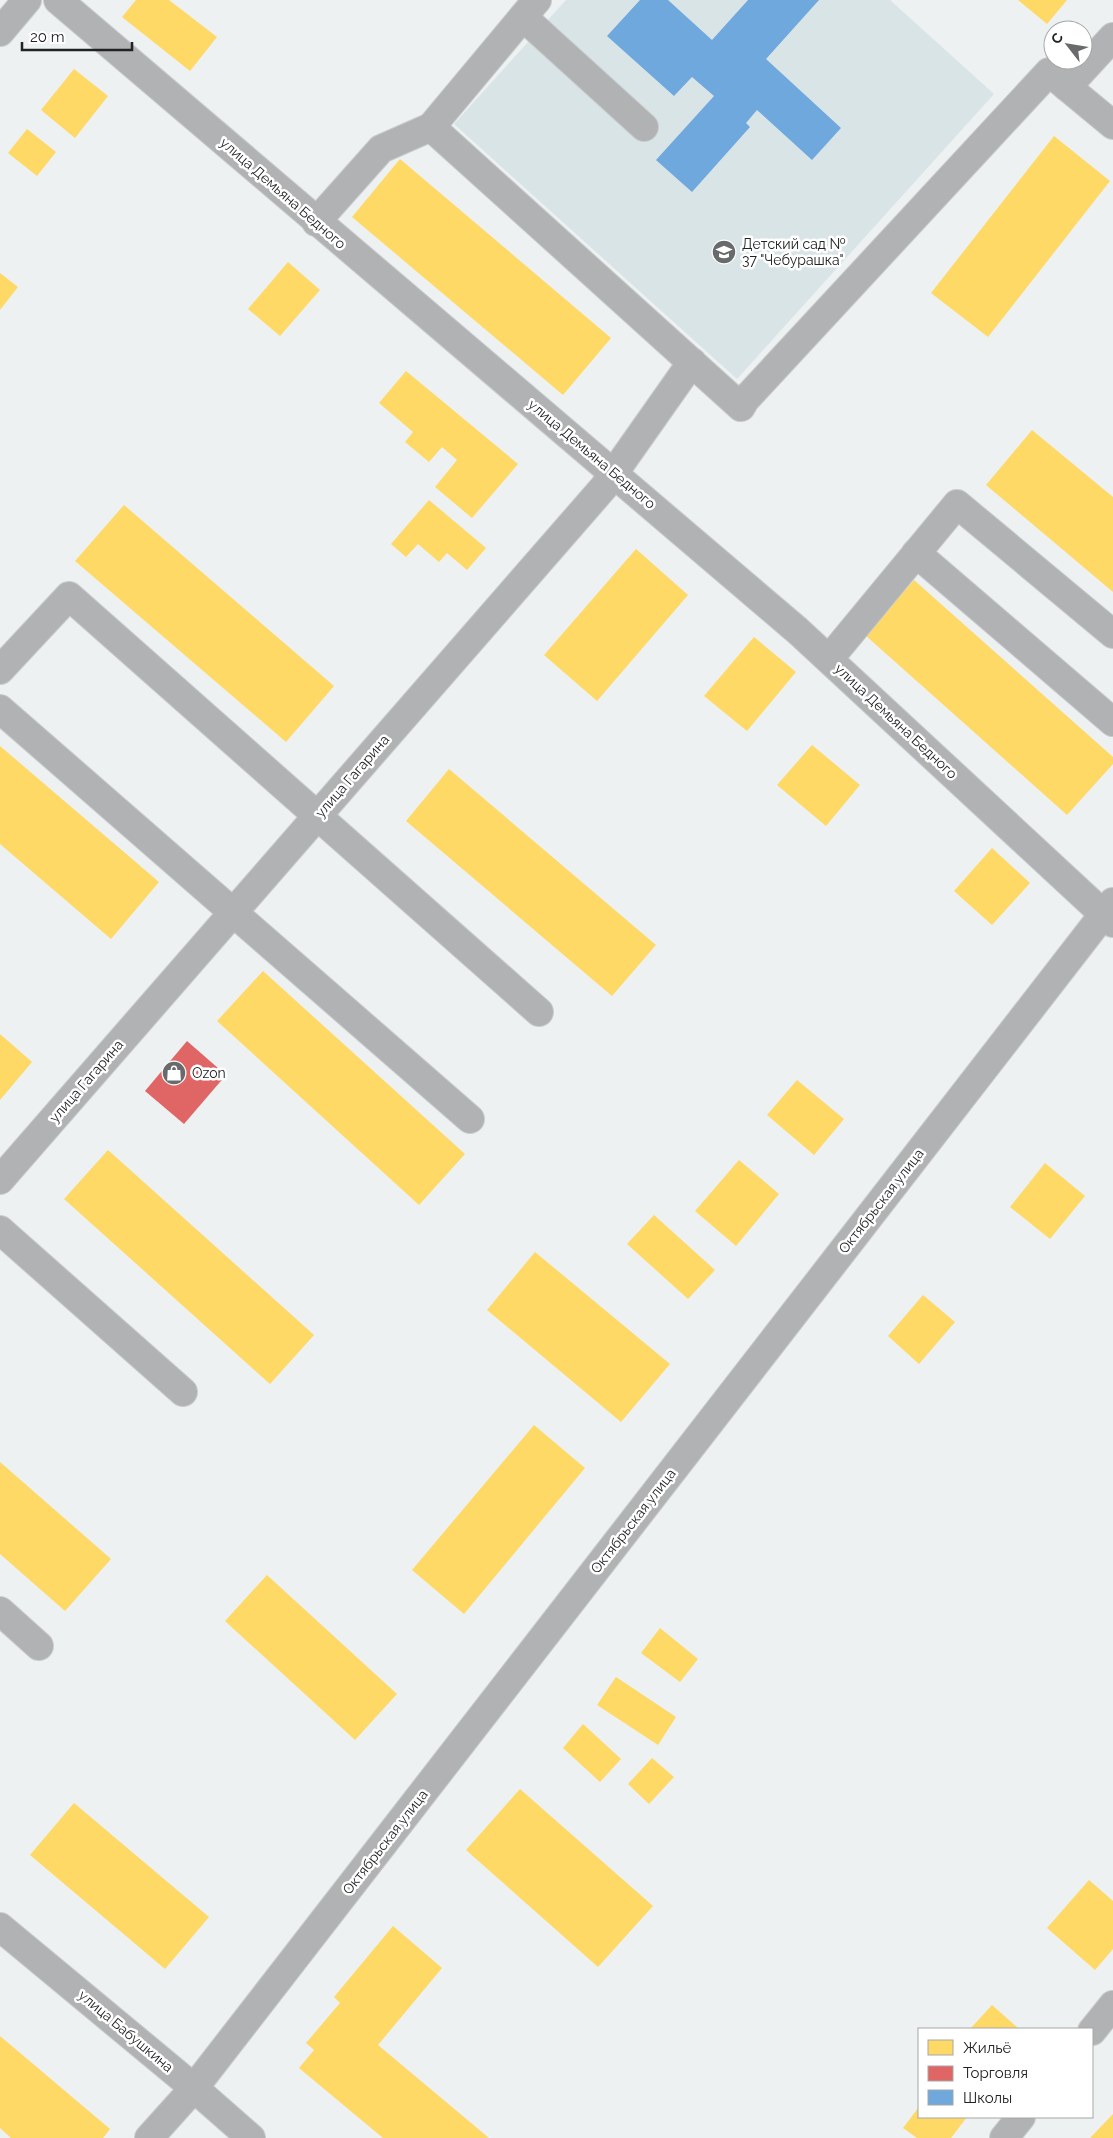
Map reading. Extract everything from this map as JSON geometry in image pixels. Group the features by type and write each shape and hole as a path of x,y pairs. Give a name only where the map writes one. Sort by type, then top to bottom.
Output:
{"street":[{"path":"0,32 27,0"},
{"name":"улица Демьяна Бедного","path":"58,0 316,222 679,527 829,659 1110,913"},
{"path":"316,222 381,149 431,127 530,8 644,127"},
{"path":"1067,87 1113,37"},
{"path":"431,127 741,407 745,400 1049,72 1113,125"},
{"name":"улица Гагарина","path":"0,1180 591,502 614,473 692,362"},
{"path":"829,659 957,504 1113,634"},
{"path":"916,553 1113,722"},
{"path":"0,670 69,596 539,1012"},
{"path":"0,709 470,1119"},
{"name":"Октябрьская улица","path":"149,2138 194,2088 1110,913"},
{"path":"0,1230 183,1392"},
{"path":"0,1611 40,1646"},
{"name":"улица Бабушкина","path":"0,1927 194,2088 251,2138"},
{"path":"1093,2030 1113,2005"},
{"path":"1004,2138 1020,2118"}],"shaded area":[{"name":"Детский сад № 37 \"Чебурашка\"","path":"566,0 890,0 994,94 737,379 454,124"}],"building: Жильё":[{"path":"136,0 169,0 217,37 190,71 122,17"},
{"path":"1018,0 1067,0 1050,20 1043,21"},
{"path":"74,69 108,96 75,138 41,110"},
{"path":"27,129 56,152 37,176 8,153"},
{"path":"1054,136 1110,181 988,337 931,293"},
{"path":"400,159 611,338 563,395 352,217"},
{"path":"288,262 320,290 280,336 248,309"},
{"path":"0,273 18,287 0,310"},
{"path":"406,371 518,464 472,518 435,487 457,460 442,447 429,462 405,442 413,432 379,403"},
{"path":"1032,430 1113,497 1113,592 986,485"},
{"path":"429,500 486,548 467,570 447,553 439,562 418,544 406,557 391,544"},
{"path":"124,505 334,686 286,742 75,561"},
{"path":"636,549 688,595 597,701 544,655"},
{"path":"914,580 1113,757 1113,764 1067,815 865,635"},
{"path":"754,637 796,672 747,731 704,696"},
{"path":"812,745 860,785 826,826 777,785"},
{"path":"0,746 159,882 111,939 0,844"},
{"path":"449,769 656,945 612,996 406,821"},
{"path":"992,848 1030,883 992,925 954,891"},
{"path":"263,971 465,1154 419,1205 217,1021"},
{"path":"0,1034 32,1062 0,1100"},
{"path":"797,1080 844,1119 814,1155 767,1115"},
{"path":"108,1150 314,1335 270,1384 64,1199"},
{"path":"739,1160 779,1194 736,1246 695,1211"},
{"path":"1045,1163 1085,1196 1050,1239 1010,1207"},
{"path":"654,1215 715,1270 688,1299 627,1244"},
{"path":"535,1252 670,1364 621,1422 487,1310"},
{"path":"923,1295 955,1322 919,1364 888,1336"},
{"path":"534,1425 585,1468 464,1614 412,1570"},
{"path":"0,1462 111,1559 65,1611 0,1554"},
{"path":"267,1575 397,1694 355,1740 225,1621"},
{"path":"660,1628 698,1659 680,1682 641,1653"},
{"path":"616,1677 676,1717 658,1745 597,1705"},
{"path":"583,1724 621,1759 600,1782 563,1748"},
{"path":"652,1758 674,1777 649,1804 628,1784"},
{"path":"520,1789 653,1906 598,1967 466,1850"},
{"path":"74,1803 209,1917 165,1969 30,1855"},
{"path":"1089,1880 1113,1901 1113,1949 1095,1970 1047,1928"},
{"path":"393,1926 442,1968 378,2045 489,2138 383,2138 299,2068 314,2050 306,2043 340,2003 334,1997"},
{"path":"992,2005 1018,2028 971,2028"},
{"path":"0,2036 110,2129 103,2138 11,2138 0,2128"},
{"path":"918,2108 918,2118 966,2118 951,2138 917,2138 903,2128"},
{"path":"1113,2114 1113,2138 1090,2138"}],"building: Торговля":[{"path":"187,1041 226,1075 184,1124 145,1091"}],"building: Школы":[{"path":"640,0 668,0 712,40 748,0 819,0 766,59 841,128 812,160 757,110 746,123 750,127 692,192 656,160 714,96 692,77 674,96 607,36"}],"place":[{"name":"Детский сад № 37 \"Чебурашка\"","path":"724,252"},
{"name":"Ozon","path":"174,1073"}]}
